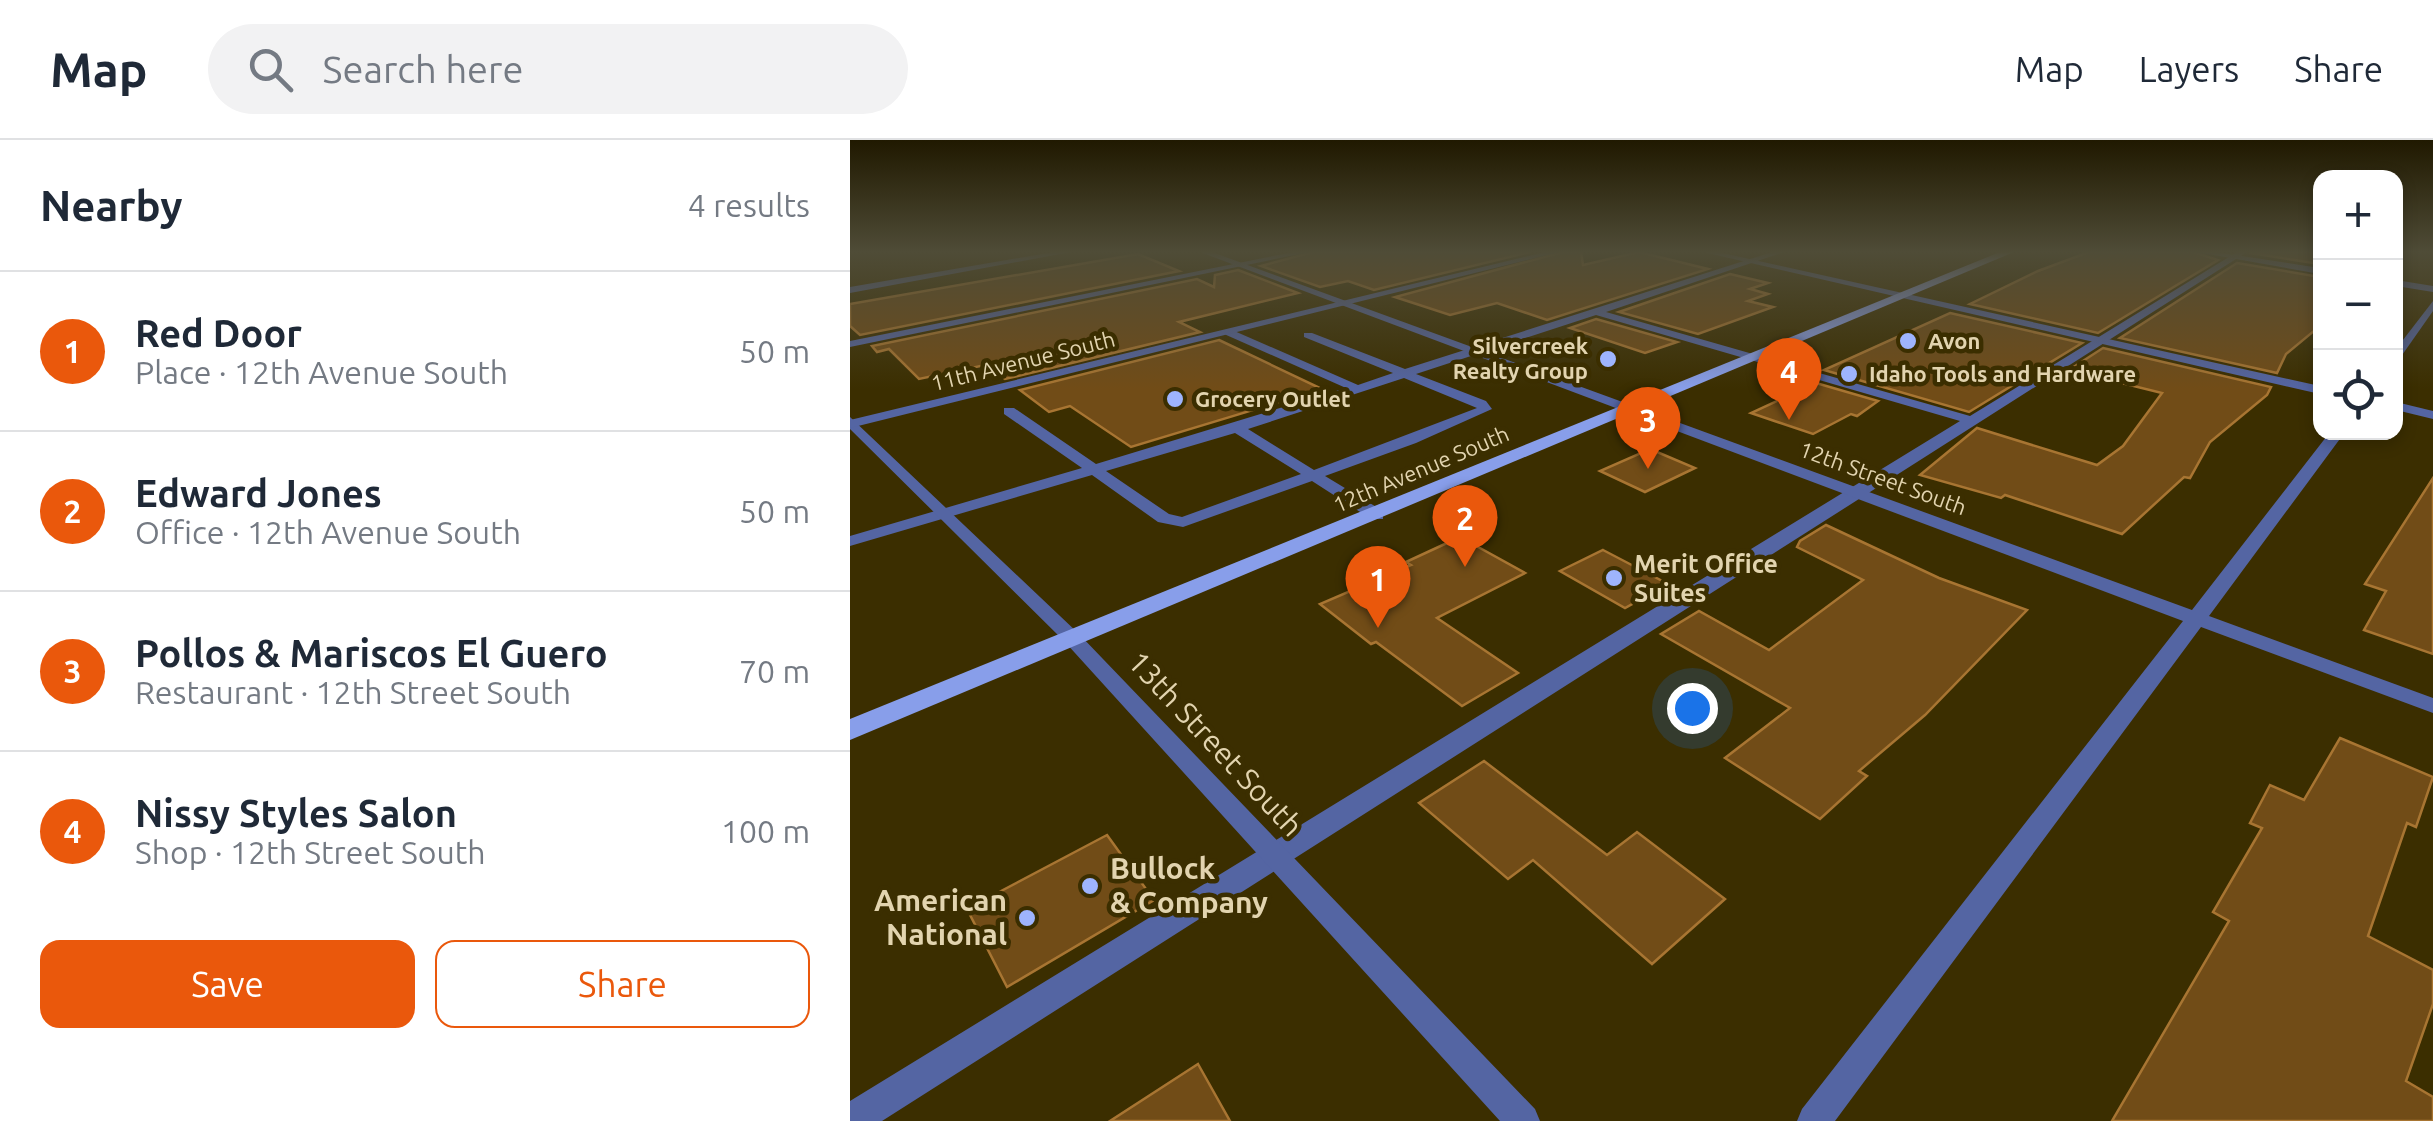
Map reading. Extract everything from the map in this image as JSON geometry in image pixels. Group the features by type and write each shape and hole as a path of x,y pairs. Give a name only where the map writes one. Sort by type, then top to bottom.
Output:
{"main road":[{"name":"12th Avenue South","path":"850,730 1897,298"}],"street":[{"path":"850,344 1078,298"},
{"name":"12th Street South","path":"1325,298 2433,706"},
{"name":"11th Avenue South","path":"851,423 1367,298"},
{"path":"850,541 1237,428 1635,298"},
{"path":"1909,298 2313,388"},
{"path":"850,1121 1278,858 2170,298"},
{"path":"2400,350 2433,304"},
{"path":"1594,311 1974,422"},
{"path":"1658,330 1637,338 1736,365"},
{"path":"1228,332 1358,389"},
{"path":"1009,410 1164,518 1183,522 1475,416 1484,409 1480,404 1308,335"},
{"path":"1690,352 1711,344"},
{"path":"2403,408 2433,415"},
{"name":"13th Street South","path":"851,423 1072,638 1523,1121"},
{"path":"1237,428 1377,515"},
{"path":"1814,1121 2332,440"}],"building":[{"path":"886,298 1046,298 860,335 850,326 850,304"},
{"path":"1106,298 1278,298 1179,322 1200,332 1005,379 985,365 919,379 889,349 877,352 872,346"},
{"path":"1397,298 1617,298 1547,320 1497,303 1450,315"},
{"path":"1661,298 1757,298 1748,301 1773,307 1698,334 1619,312"},
{"path":"1983,298 2156,298 2098,333 1970,304"},
{"path":"2183,298 2313,298 2313,332 2286,354 2277,373 2120,338"},
{"path":"1950,313 2082,343 1969,412 1824,370"},
{"path":"1596,319 1677,342 1645,353 1570,328"},
{"path":"1219,340 1322,389 1131,447 1070,406 1049,412 1020,390"},
{"path":"2103,348 2271,387 2267,395 2210,442 2190,478 2184,477 2122,534 2005,495 2001,498 1920,475 1977,428 2097,465 2123,446 2162,393 2069,370"},
{"path":"1816,383 1878,401 1857,416 1851,414 1813,434 1751,413"},
{"path":"1650,449 1695,468 1645,492 1600,471"},
{"path":"2433,478 2433,654 2364,630 2386,591 2365,584"},
{"path":"1826,525 1939,578 2027,610 1925,715 1859,771 1867,776 1820,819 1725,758 1790,708 1661,634 1699,611 1769,650 1863,580 1797,547"},
{"path":"1460,537 1525,573 1437,618 1518,673 1462,706 1320,604 1411,565 1406,562"},
{"name":"Merit Office Suites","path":"1603,550 1668,584 1625,608 1560,571"},
{"path":"2340,738 2433,777 2416,827 2407,823 2368,936 2433,970 2433,1004 2406,1081 2433,1097 2433,1121 2112,1121 2229,921 2213,912 2262,828 2250,823 2270,785 2304,800"},
{"path":"1484,761 1607,855 1637,832 1725,899 1652,964 1533,860 1508,879 1419,803"},
{"path":"1107,835 1154,900 1007,987 967,909"},
{"path":"1198,1064 1230,1121 1110,1121"}],"place":[{"name":"Avon","path":"1908,341"},
{"name":"Silvercreek Realty Group","path":"1608,359"},
{"name":"Idaho Tools and Hardware","path":"1849,374"},
{"name":"Grocery Outlet","path":"1175,399"},
{"name":"Nissy Styles Salon","path":"1789,420"},
{"name":"Pollos & Mariscos El Guero","path":"1648,469"},
{"name":"Edward Jones","path":"1465,567"},
{"name":"Merit Office Suites","path":"1614,578"},
{"name":"Red Door","path":"1378,628"},
{"name":"Bullock & Company","path":"1090,886"},
{"name":"American National","path":"1027,918"}]}
